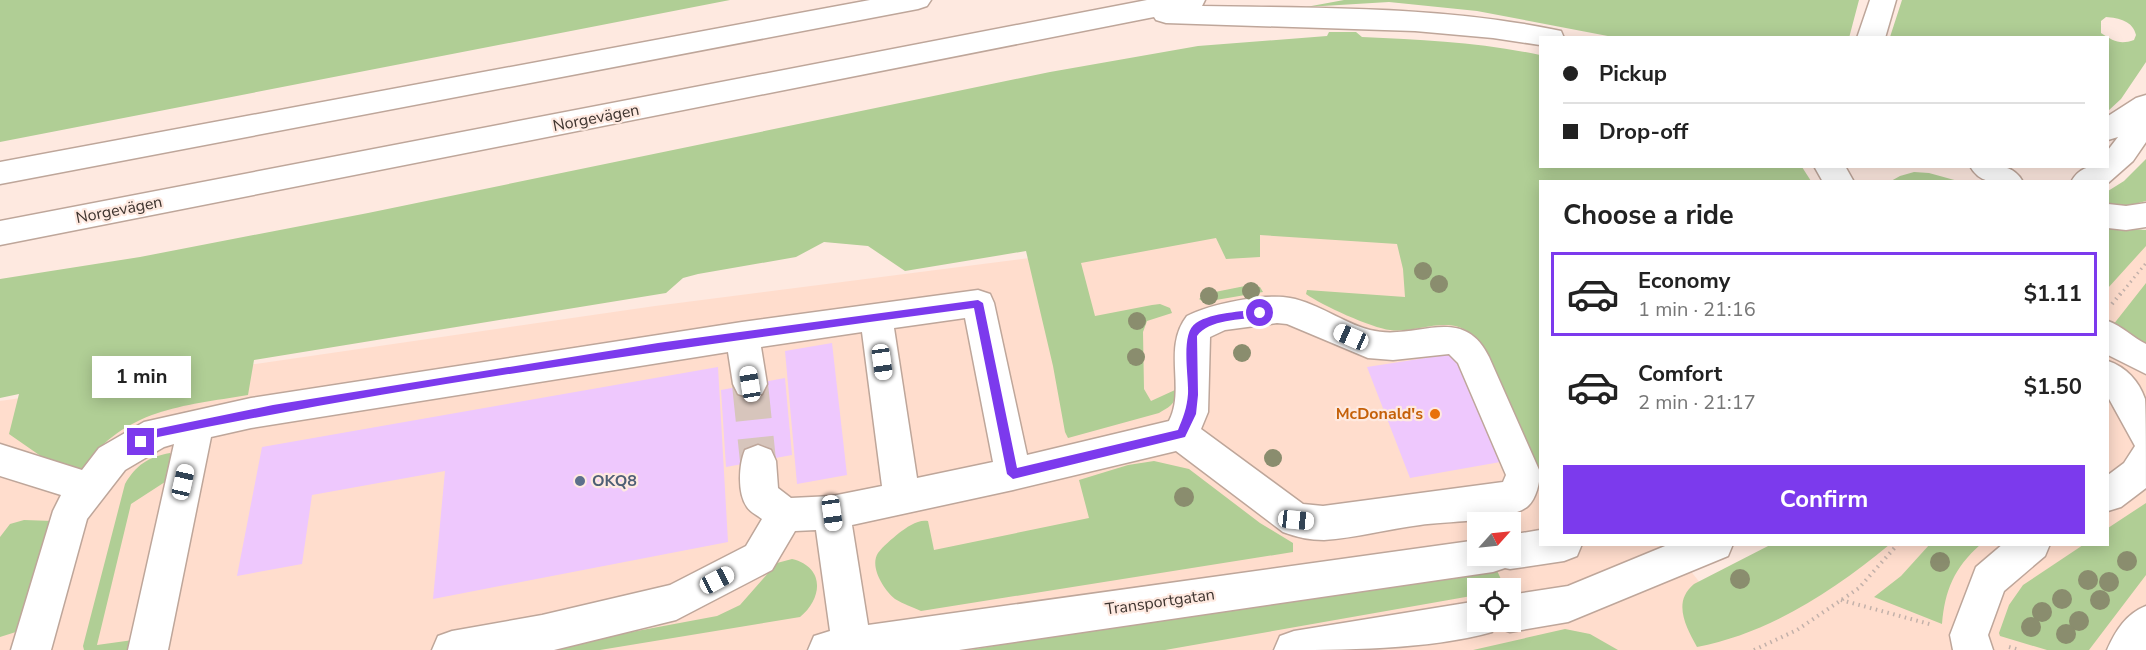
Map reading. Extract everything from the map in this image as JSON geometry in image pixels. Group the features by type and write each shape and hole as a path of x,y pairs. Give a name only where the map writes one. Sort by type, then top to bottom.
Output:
{"main road":[{"path":"0,173 918,0"},
{"name":"Norgevägen","path":"0,233 713,96 1192,0"},
{"path":"1872,36 1883,0"},
{"path":"1125,13 1334,18 1445,24 1516,30 1542,36"},
{"path":"2109,129 2146,105"},
{"path":"2109,167 2135,139 2146,113"},
{"path":"1989,168 2005,180"},
{"path":"2089,180 2107,168"},
{"path":"2109,216 2126,218 2146,215"},
{"path":"31,650 71,511 112,459 156,433 262,411 742,336 978,303 1013,474"},
{"path":"1277,310 1290,311 1368,344 1392,346 1448,340 1461,343 1472,357 1524,475 1518,492 1496,501 1399,511 1323,523 1296,520 1222,467 1181,434 1191,414 1192,335 1198,326 1227,318 1277,310"},
{"path":"876,317 902,499"},
{"path":"742,336 750,384"},
{"path":"2120,354 2146,381"},
{"path":"2120,354 2122,389 2146,435"},
{"path":"148,650 196,425"},
{"path":"759,461 760,496 785,515 832,513 1013,474 1181,434"},
{"path":"2109,494 2137,474 2146,458"},
{"path":"0,459 88,488"},
{"path":"832,513 844,649"},
{"path":"452,650 542,634 676,602 759,558 785,515"},
{"path":"1521,550 1550,546"},
{"path":"1521,612 1569,604 1710,546"},
{"path":"1971,643 1989,580 2030,546"},
{"name":"Transportgatan","path":"844,649 1467,559"},
{"path":"1294,650 1467,621"},
{"path":"2127,650 2146,625"}],"path":[{"path":"2109,308 2146,263"},
{"path":"1754,650 1797,630 1859,588 1896,546"},
{"path":"1841,600 1879,609 1971,643"}],"shaded area":[{"path":"1405,210 1539,380 1539,546 1671,546 1732,623 1816,546 2109,546 2109,266 2146,229 2146,650 0,650 0,401 655,306"}],"green space":[{"path":"0,0 730,0 0,142"},
{"path":"1344,0 1859,0 1850,36 1608,36 1477,11 1389,2 1306,7"},
{"path":"1902,0 2146,0 2146,62 2121,99 2109,110 2109,38 2125,42 2134,40 2136,35 2132,26 2125,21 2106,17 2101,21 2101,33 2106,36 1890,36"},
{"path":"1329,32 1356,32 1362,37 1473,44 1539,55 1539,168 1803,168 1810,180 1539,180 1539,485 1471,334 1462,328 1443,325 1411,330 1390,330 1347,315 1306,294 1307,290 1405,297 1403,269 1397,244 1260,235 1260,257 1226,259 1216,238 1081,263 1095,316 1160,304 1170,308 1172,313 1147,321 1143,332 1144,389 1151,401 1175,390 1176,394 1172,404 1159,413 1068,438 1026,251 905,271 868,246 824,242 796,257 683,278 666,293 254,360 248,395 156,413 117,433 99,448 83,468 65,473 9,434 19,394 0,398 0,279 140,257 368,213 1050,72 1198,46 1327,36"},
{"path":"2146,159 2146,201 2127,206 2109,203 2109,190 2124,181"},
{"path":"1914,172 1929,173 1954,180 1893,180"},
{"path":"2109,227 2146,230 2146,246 2109,287"},
{"path":"2146,283 2146,347 2113,325"},
{"path":"1250,285 1260,287 1263,292 1204,302 1199,299 1205,294"},
{"path":"170,453 172,456 168,480 131,504 97,645 133,640 131,650 84,650 83,646 125,484 143,463"},
{"path":"1154,461 1189,469 1260,523 1293,543 1293,552 921,611 895,599 879,578 875,565 878,553 899,533 917,522 928,521 934,550 1089,518 1079,480 1128,465"},
{"path":"2146,503 2146,575 2089,650 2047,650 2000,636 2009,605 2023,585 2082,546 2109,546 2109,527"},
{"path":"24,520 53,521 19,631 0,637 0,537 10,524"},
{"path":"1768,546 1888,546 1823,594 1775,621 1750,632 1697,647 1685,623 1682,607 1687,591 1694,584"},
{"path":"1928,546 1979,546 1952,580 1942,624 1874,597 1901,576"},
{"path":"792,559 803,563 810,569 817,584 813,601 800,617 600,650 535,650 717,616 740,605 777,563"},
{"path":"1482,566 1495,566 1500,578 1467,578 1467,597 1165,650 969,650"},
{"path":"1565,629 1590,634 1618,650 1473,650"}],"building":[{"path":"832,343 847,475 797,484 785,351"},
{"name":"McDonald's","path":"1458,353 1506,461 1410,478 1367,367"},
{"path":"718,367 728,542 433,599 445,471 312,495 302,564 237,576 262,447"},
{"path":"785,378 792,455 726,467 721,390"}],"tunnel":[{"path":"750,384 758,461"}],"place":[{"name":"McDonald's","path":"1435,414"},
{"name":"OKQ8","path":"580,481"}],"route":[{"path":"141,442 156,433 273,409 658,347 978,303 1013,474 1181,434 1191,414 1192,335 1198,326 1209,321 1260,313"}]}
